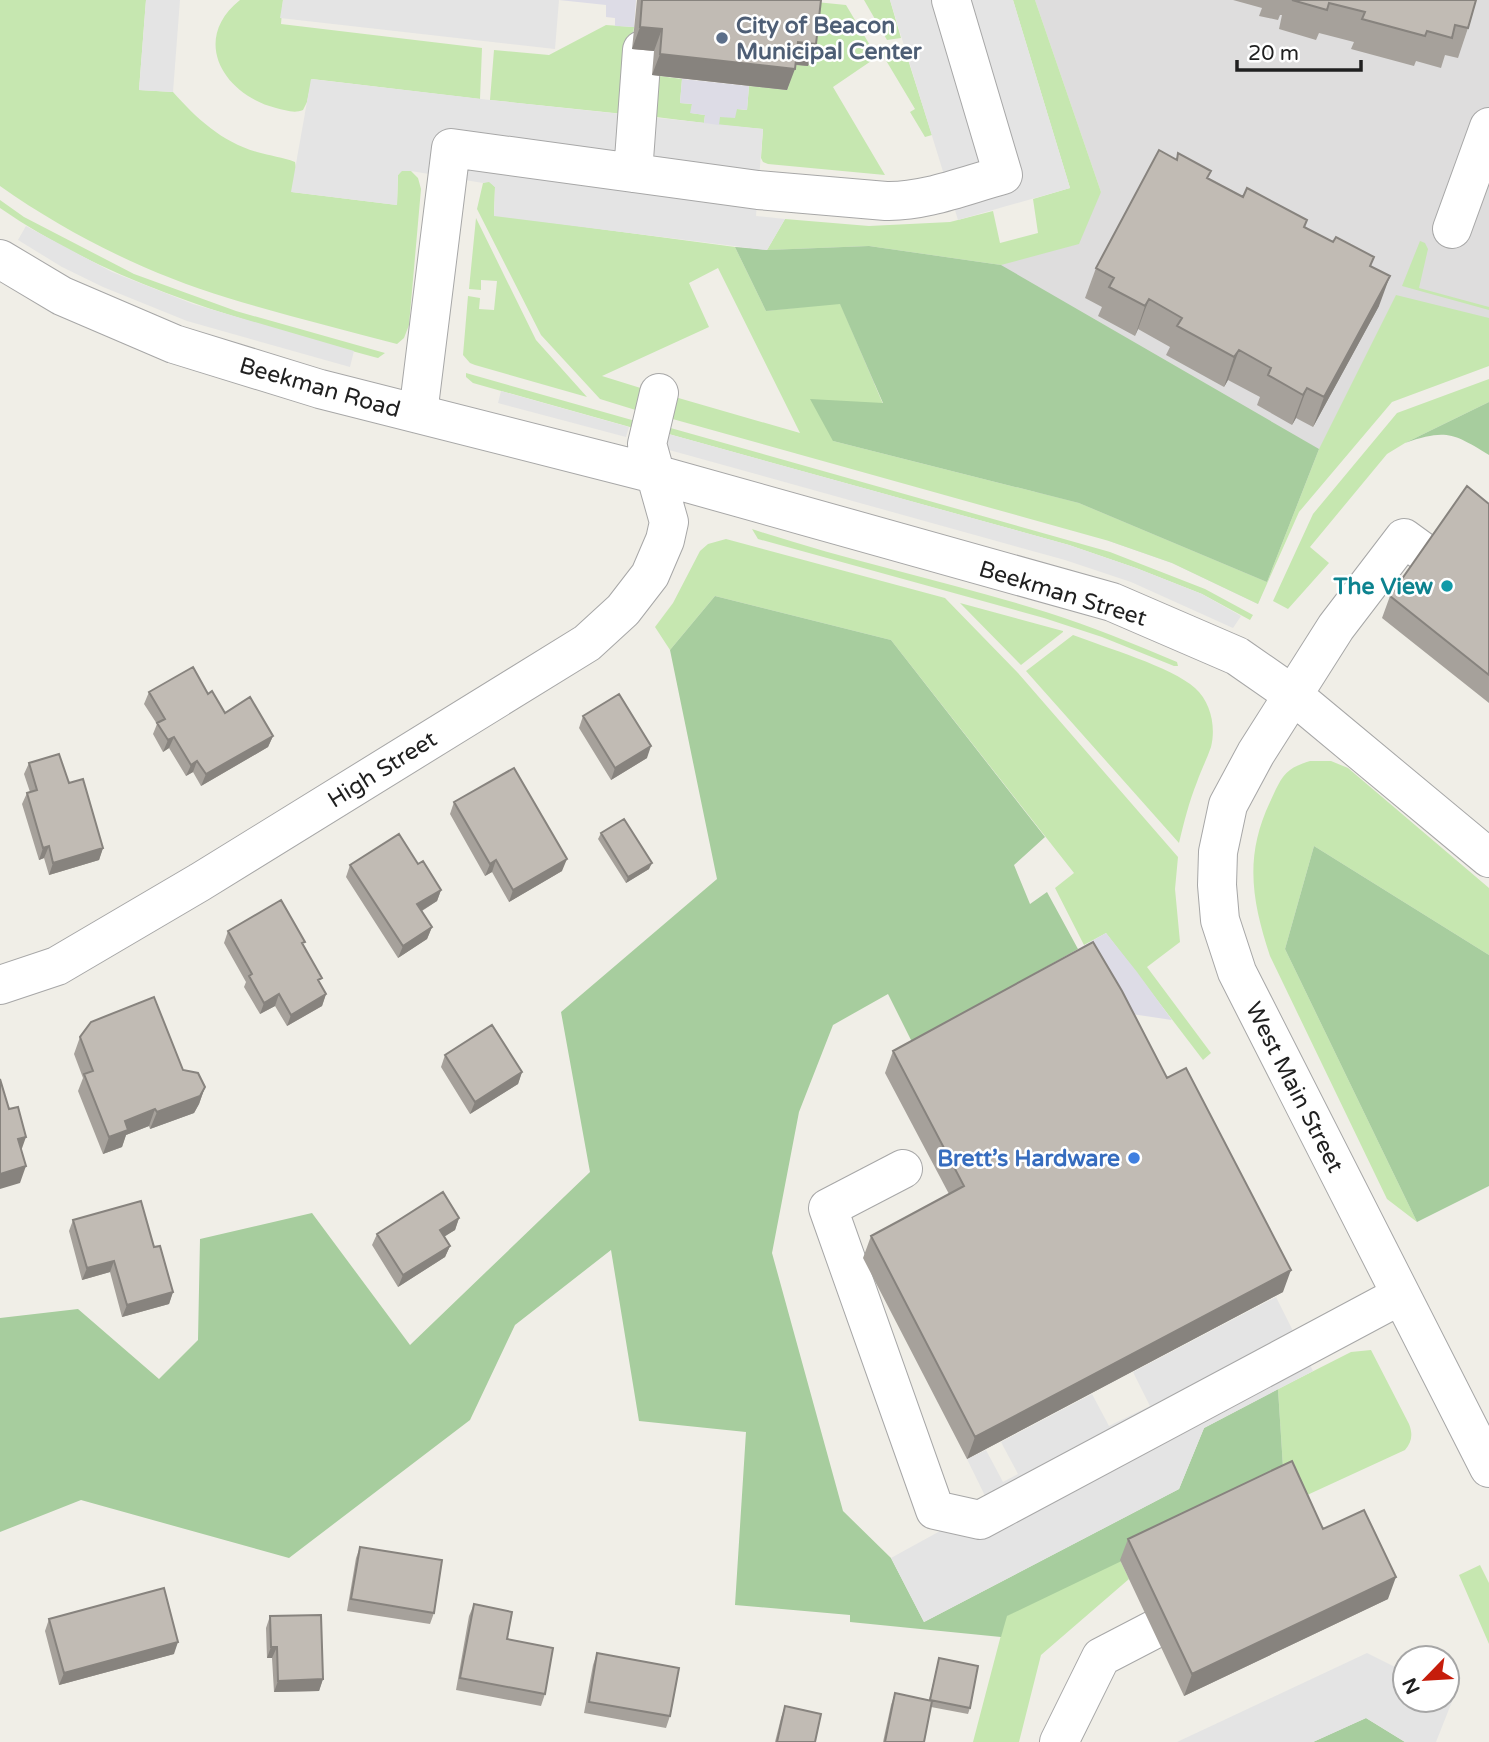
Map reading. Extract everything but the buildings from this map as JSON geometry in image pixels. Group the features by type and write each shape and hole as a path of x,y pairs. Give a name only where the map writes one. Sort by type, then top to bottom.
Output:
{"street":[{"path":"418,414 451,148 758,190 902,201 1003,175 951,0"},
{"path":"633,173 642,50"},
{"path":"1452,229 1489,127"},
{"name":"Beekman Road","path":"0,259 62,296 174,344 320,389 655,474"},
{"name":"High Street","path":"0,985 69,960 587,643 624,610 650,575 665,540 669,522 647,444 659,393"},
{"name":"Beekman Street","path":"655,474 1111,603 1237,656 1293,695 1489,858"},
{"name":"West Main Street","path":"1426,554 1404,538 1336,627 1256,753 1228,805 1218,852 1220,920 1237,972 1489,1468"},
{"path":"903,1169 828,1208 935,1510 980,1520 1401,1295"},
{"path":"1059,1742 1101,1657 1153,1630"}],"shaded area":[{"path":"146,0 180,0 173,92 139,90"},
{"path":"283,0 559,0 555,49 280,18"},
{"path":"559,0 636,0 634,27 615,26 615,18 606,17 606,5"},
{"path":"890,0 1013,0 1070,188 958,220"},
{"path":"1035,0 1489,0 1489,327 1319,449 1258,604 1172,563 1109,541 766,311 735,247 1001,265 1101,192"},
{"path":"311,79 763,129 756,216 785,219 767,250 494,216 495,187 489,182 411,171 402,171 398,175 397,205 291,192"},
{"path":"682,79 749,86 747,110 737,109 735,118 720,117 719,125 704,123 705,115 690,113 692,104 680,103"},
{"path":"26,226 112,272 193,304 354,351 350,367 187,321 103,287 62,267 18,240"},
{"path":"501,391 629,427 626,437 498,403"},
{"path":"665,433 1069,545 1202,594 1241,616 1233,628 1131,582 1065,560 662,448"},
{"path":"1106,933 1172,1020 1125,1013 1085,964 1078,949"},
{"path":"1276,1297 1313,1371 1204,1428 1179,1489 924,1622 891,1558 989,1504 967,1459 986,1450 1003,1482 1018,1474 1001,1442 1092,1394 1109,1426 1150,1406 1133,1372"},
{"path":"1367,1653 1391,1665 1391,1714 1447,1714 1436,1742 1405,1742 1366,1718 1313,1742 1177,1742"}],"green space":[{"path":"0,0 146,0 139,90 173,92 221,136 244,148 295,162 292,192 397,205 398,175 401,171 411,171 418,178 421,189 409,325 404,338 397,344 249,304 168,277 81,236 0,186"},
{"path":"240,0 283,0 281,24 482,48 480,99 312,79 303,110 290,111 257,101 229,79 220,64 216,48 217,32 225,16"},
{"path":"864,0 890,0 901,38 887,40"},
{"path":"1013,0 1035,0 1101,192 1079,244 1001,265 869,246 767,250 785,219 869,226 950,222 993,211 1000,243 1038,233 1033,199 1070,188"},
{"path":"816,2 846,5 877,57 833,87 885,175 768,164 761,158 763,129 719,125 719,117 737,109 747,110 749,86 787,90"},
{"path":"606,25 634,27 624,114 490,100 494,50 549,55"},
{"path":"904,47 932,135 925,137 910,112 915,109 881,52"},
{"path":"652,75 682,79 680,103 692,104 691,113 705,115 704,123 648,116"},
{"path":"489,181 495,187 494,215 735,247 766,311 840,303 883,404 833,441 1079,503 1267,582 1319,449 1396,295 1489,318 1489,366 1392,402 1299,512 1258,604 1172,563 1109,541 669,418 675,397 800,433 718,268 689,283 709,327 602,376 647,390 642,412 600,399 541,335 477,209 483,183"},
{"path":"0,200 24,217 134,274 236,311 385,353 378,358 276,329 134,280 43,236 0,208"},
{"path":"476,218 536,340 587,397 475,365 463,355 468,296 480,298 479,309 494,310 497,281 481,280 481,290 469,289"},
{"path":"1420,241 1425,243 1428,249 1419,288 1489,307 1489,310 1402,286"},
{"path":"869,246 1001,265 1319,449 1267,582 1079,503 833,441 810,399 883,403 840,304 766,311 735,247 767,250"},
{"path":"466,373 639,422 637,429 473,383 466,377"},
{"path":"1489,379 1489,402 1387,454 1310,547 1329,563 1288,609 1273,601 1313,514 1397,413"},
{"path":"1489,402 1489,455 1449,436 1430,436 1405,443"},
{"path":"667,427 1110,552 1205,589 1253,615 1250,620 1202,594 1069,545 665,433"},
{"path":"752,529 1046,612 1177,662 1178,666 1044,618 758,539"},
{"path":"726,539 945,598 1018,673 1178,857 1175,889 1180,942 1147,967 1211,1053 1203,1060 1106,933 1084,945 1055,888 1074,873 891,640 715,596 670,650 655,627 673,603 700,551 708,544"},
{"path":"715,596 891,640 1045,837 1014,865 1030,904 1047,892 1078,949 912,1042 888,994 833,1025 799,1112 772,1253 843,1511 891,1558 924,1622 1179,1489 1204,1428 1278,1389 1284,1483 1007,1616 1001,1637 850,1622 850,1615 735,1605 746,1432 639,1421 611,1250 515,1325 470,1420 289,1558 81,1500 0,1532 0,1318 78,1309 159,1379 198,1340 200,1239 312,1213 410,1345 590,1172 561,1012 717,879 670,650"},
{"path":"960,603 1063,631 1063,632 1021,665"},
{"path":"1073,635 1171,673 1195,688 1205,700 1211,715 1212,739 1179,843 1026,671"},
{"path":"1310,761 1331,761 1348,768 1489,888 1489,955 1314,846 1285,949 1417,1222 1387,1199 1270,956 1259,916 1255,898 1254,860 1262,822 1283,777 1292,769"},
{"path":"1314,846 1489,955 1489,1186 1417,1222 1285,949"},
{"path":"1371,1350 1409,1424 1409,1444 1405,1450 1292,1502 1284,1483 1278,1389 1351,1352"},
{"path":"1120,1560 1129,1579 1041,1655 1019,1742 973,1742 1006,1616"},
{"path":"1480,1565 1489,1583 1489,1644 1459,1575"},
{"path":"1366,1718 1405,1742 1313,1742"}],"place":[{"name":"City of Beacon Municipal Center","path":"722,38"},
{"name":"The View","path":"1447,586"},
{"name":"Brett’s Hardware","path":"1134,1158"}]}
